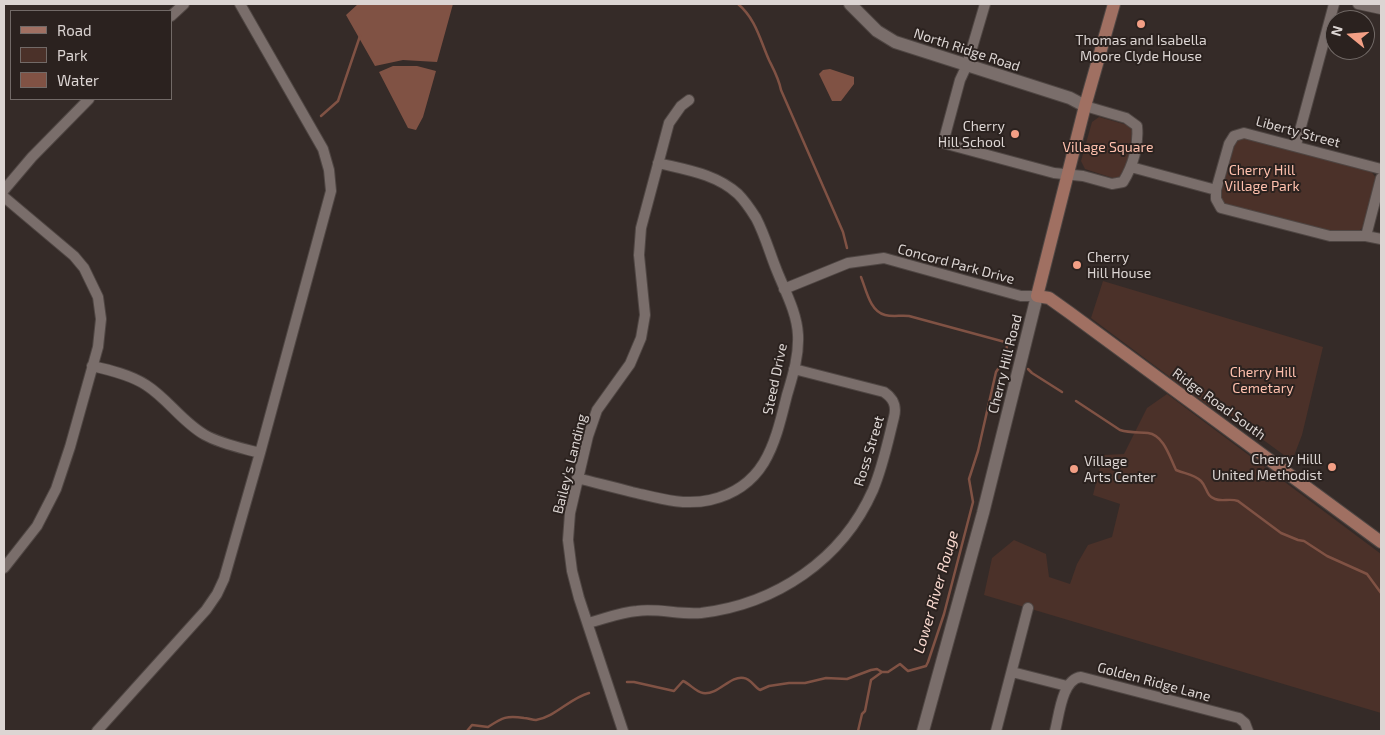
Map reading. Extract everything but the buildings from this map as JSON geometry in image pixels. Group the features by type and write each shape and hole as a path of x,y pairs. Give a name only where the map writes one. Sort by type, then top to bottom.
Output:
{"main road":[{"name":"Cherry Hill Road","path":"1036,296 1085,106 1114,4"},
{"name":"Ridge Road South","path":"1036,296 1049,298 1381,542"}],"street":[{"path":"172,15 184,4"},
{"path":"97,731 206,610 217,594 227,571 331,191 329,170 323,149 240,4"},
{"name":"North Ridge Road","path":"850,4 877,31 911,48 1070,98 1085,106"},
{"path":"986,4 967,65 960,80 943,143 1054,173 1083,176 1112,184 1123,182 1129,173 1139,138 1137,126 1126,118 1085,106"},
{"path":"1296,145 1334,4"},
{"path":"1358,4 1381,9"},
{"path":"4,190 32,157 87,100"},
{"name":"Bailey's Landing","path":"623,731 579,598 572,571 568,540 571,505 588,436 597,410 630,364 641,338 644,315 639,240 669,122 681,106 689,100"},
{"name":"Liberty Street","path":"1216,190 1229,144 1234,136 1244,132 1381,168"},
{"name":"Steed Drive","path":"577,478 679,502 701,502 721,497 755,476 770,455 794,369 798,347 795,319 757,220 744,200 729,187 711,177 658,163"},
{"path":"1131,167 1216,190 1216,199 1221,208 1330,236 1366,236 1381,239"},
{"path":"1366,236 1381,178"},
{"path":"4,197 74,256 90,278 98,297 101,319 98,348 70,447 56,488 37,526 4,568"},
{"name":"Concord Park Drive","path":"784,289 848,263 884,258 1021,296 1036,296"},
{"name":"Cherry Hill Road","path":"923,731 983,513 1036,296"},
{"path":"92,366 120,374 146,385 185,421 206,436 260,453"},
{"name":"Ross Street","path":"588,623 636,611 699,613 725,609 755,601 786,587 804,575 832,552 851,529 866,504 877,479 895,412 894,402 887,394 878,390 794,369"},
{"path":"996,731 1028,608"},
{"path":"1012,672 1067,686 1055,731"},
{"name":"Golden Ridge Lane","path":"1067,686 1078,677 1084,678 1239,718 1243,720 1248,730"}],"green space":[{"name":"Village Square","path":"1099,117 1131,126 1135,133 1124,175 1116,179 1085,169 1081,161 1092,122"},
{"name":"Cherry Hill Village Park","path":"1242,137 1371,171 1376,178 1363,227 1358,232 1331,232 1225,205 1220,197 1235,143"},
{"name":"Cherry Hill Cemetary","path":"1103,281 1323,347 1302,435 1292,461 1213,403 1210,407 1091,318"},
{"path":"1167,394 1381,554 1381,713 984,595 992,558 1014,540 1046,554 1049,577 1070,584 1077,564 1088,545 1112,537 1120,504 1093,495 1103,455 1124,454 1147,408"}],"water":[{"path":"358,4 453,4 437,62 403,60 375,66 346,15"},
{"path":"393,66 417,66 436,71 423,117 416,130 408,128 379,72"},
{"path":"830,69 854,77 854,84 841,101 832,101 819,74 823,70"}],"waterway":[{"path":"738,4 749,16 757,30 843,232 847,248"},
{"path":"321,116 338,101 360,36"},
{"name":"Lower River Rouge","path":"627,682 674,691 683,681 695,690 709,693 739,678 749,680 760,690 769,686 805,683 826,678 847,679 877,669 882,672 888,672 900,664 908,671 926,666 944,614 973,502 969,479 978,451 996,372 1006,357 1007,345 1005,342 909,316 888,316 880,313 872,305 861,277"},
{"name":"Lower River Rouge","path":"1004,362 1009,362"},
{"name":"Lower River Rouge","path":"1028,369 1062,392"},
{"name":"Lower River Rouge","path":"1076,401 1120,430 1154,435 1166,448 1176,470 1198,479 1203,483 1212,498 1238,501 1281,533 1304,541 1327,556 1367,574 1381,593"},
{"path":"858,731 862,714 865,711 871,680 882,672"},
{"name":"Lower River Rouge","path":"467,731 472,725 488,727 508,717 536,720 543,718 582,695 589,693"}],"place":[{"name":"Thomas and Isabella Moore Clyde House","path":"1141,24"},
{"name":"Cherry Hill School","path":"1015,134"},
{"name":"Cherry Hill House","path":"1077,265"},
{"name":"Cherry Hilll United Methodist","path":"1332,467"},
{"name":"Village Arts Center","path":"1074,469"}]}
